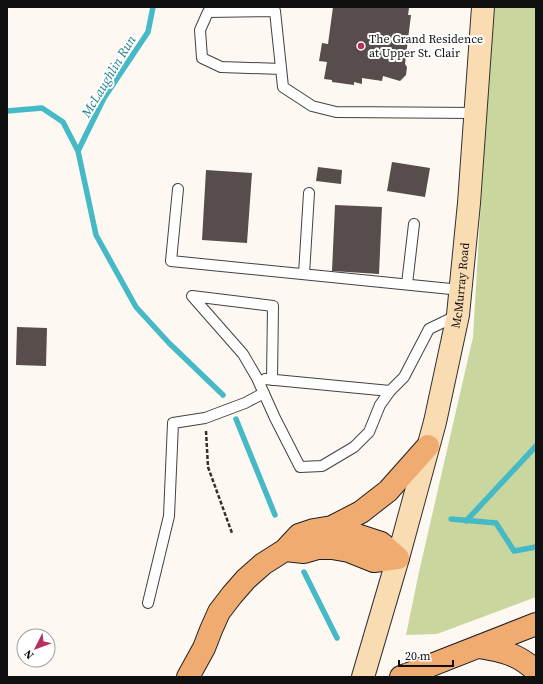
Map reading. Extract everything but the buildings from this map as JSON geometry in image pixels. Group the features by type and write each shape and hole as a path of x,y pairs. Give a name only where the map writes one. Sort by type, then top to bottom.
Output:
{"main road":[{"name":"McMurray Road","path":"363,677 398,558 428,446 443,386 458,315 462,290 476,113 478,54 482,7"},
{"path":"188,677 204,648 219,612 246,579 263,564 284,550 300,535 314,530 332,527 361,512 388,491 428,446"},
{"path":"332,527 381,543 398,558"},
{"path":"284,550 304,552 318,548 332,548 349,551 374,560 398,558"},
{"path":"401,677 536,624"},
{"path":"479,647 511,654 522,659 536,671"},
{"path":"204,648 204,677"}],"lane":[{"path":"281,69 221,67 202,58 200,30 208,12 275,11 283,87 312,106 336,112 476,113"},
{"path":"178,189 171,261 462,290"},
{"path":"304,274 309,193"},
{"path":"407,284 414,224"},
{"path":"272,380 273,306 192,296 243,354 257,378 300,467 322,466 354,447 369,432 380,405 390,391 404,377 428,329 458,315"},
{"path":"257,378 390,391"},
{"path":"148,603 169,516 173,423 205,418 245,403 264,393"}],"path":[{"path":"205,418 208,467 232,533"}],"green space":[{"path":"495,7 536,7 536,597 437,634 406,635 473,337 490,47"}],"waterway":[{"name":"McLaughlin Run","path":"153,7 148,32 104,98 78,151 96,235 136,307 169,343 223,395"},
{"path":"7,111 42,108 63,122 78,151"},
{"name":"McLaughlin Run","path":"236,419 275,515"},
{"path":"466,521 536,446"},
{"path":"451,519 496,523 514,551 536,547"},
{"name":"McLaughlin Run","path":"304,572 337,638"}],"place":[{"name":"The Grand Residence at Upper St. Clair","path":"361,46"}]}
